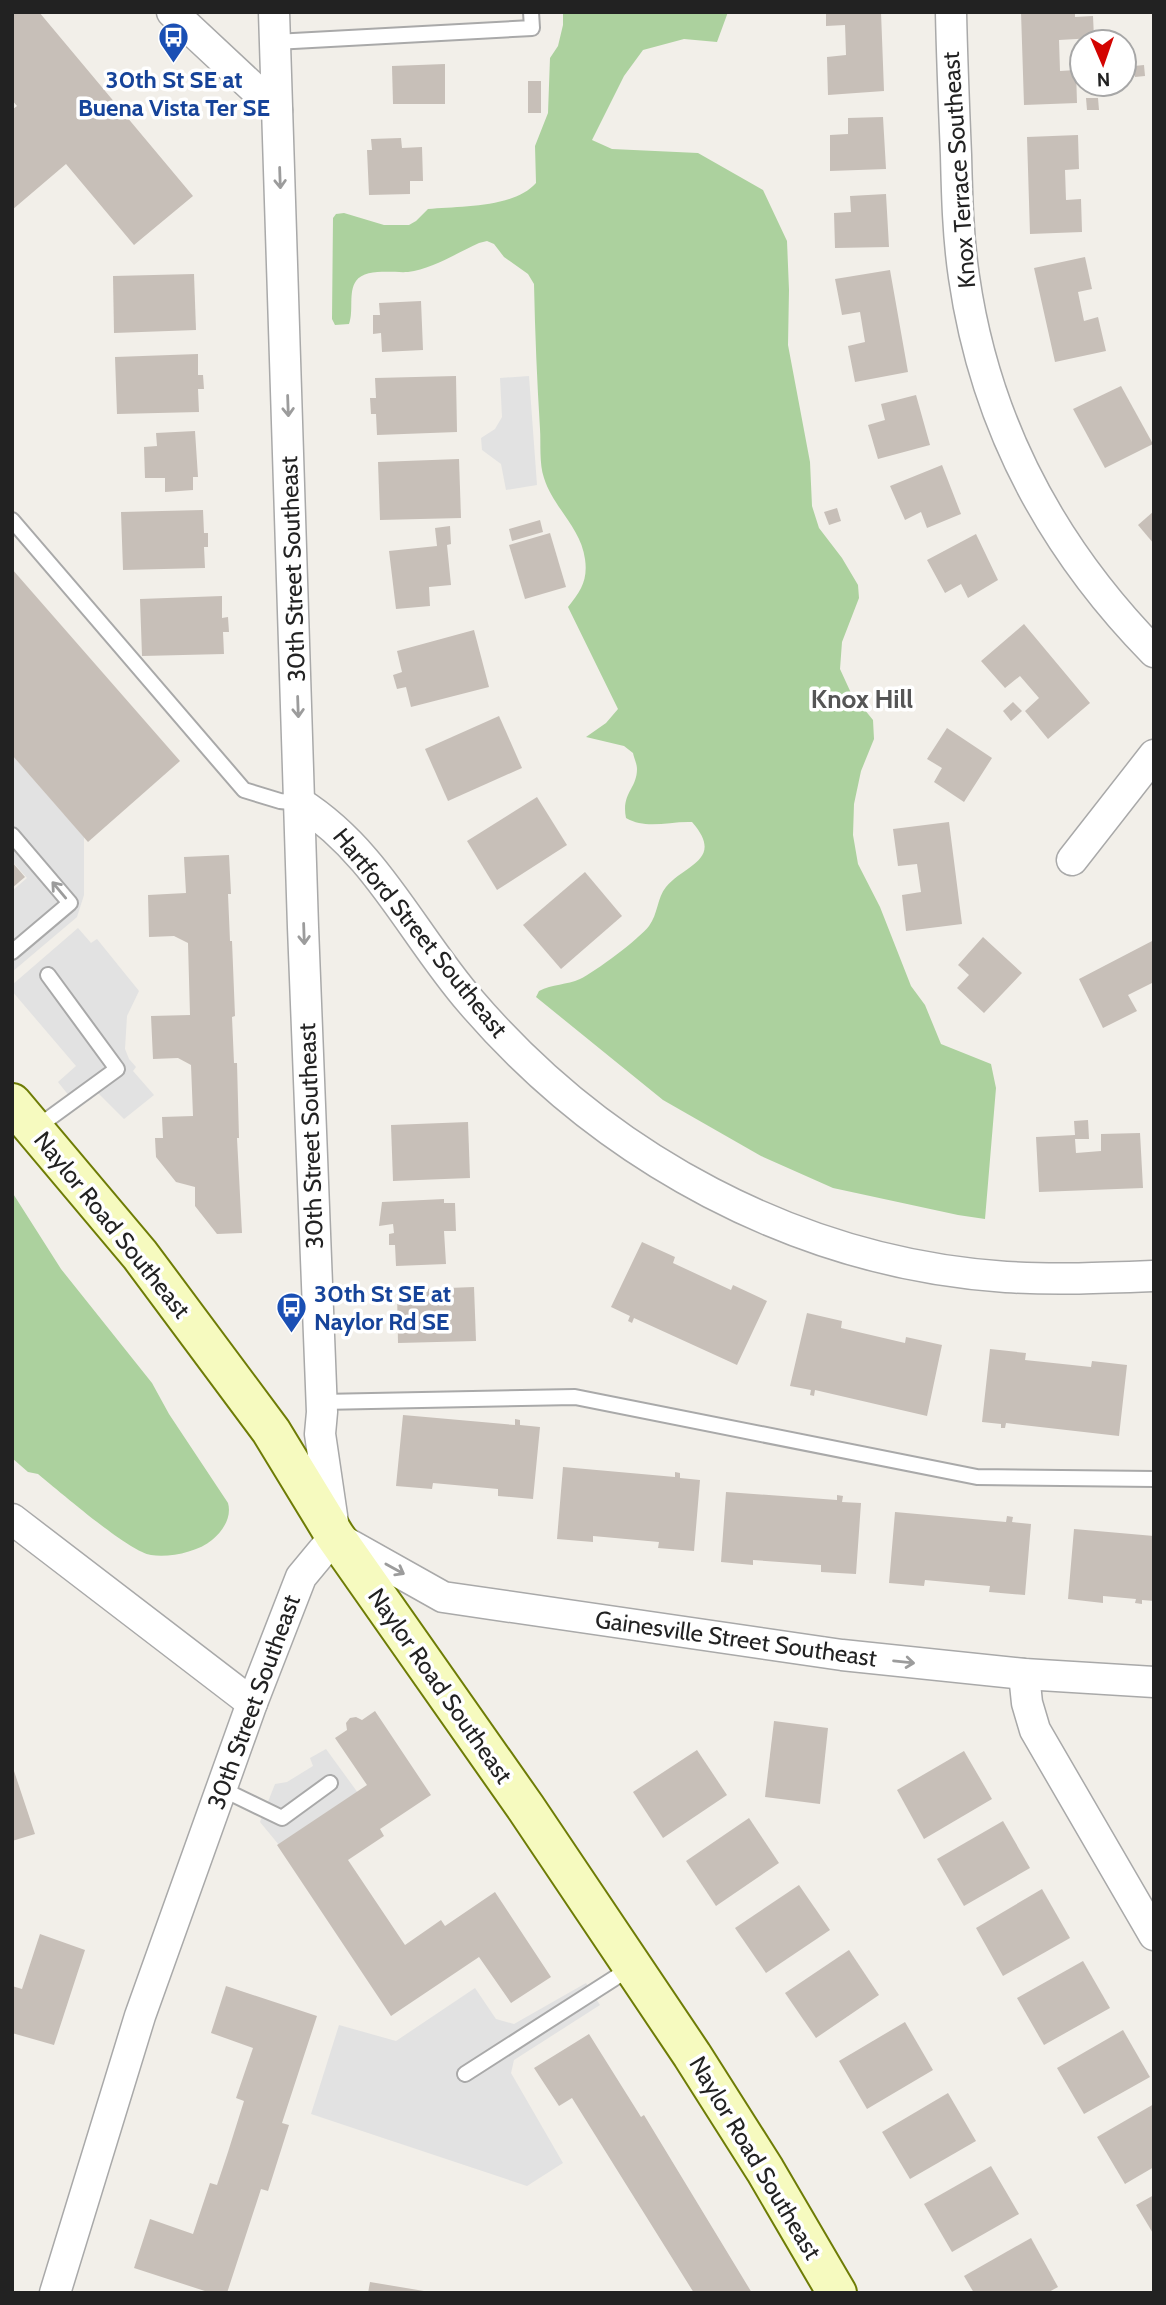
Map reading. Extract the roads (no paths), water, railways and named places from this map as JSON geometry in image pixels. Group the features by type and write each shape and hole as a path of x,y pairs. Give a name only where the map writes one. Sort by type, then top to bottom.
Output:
{"main road":[{"name":"Naylor Road Southeast","path":"24,1116 140,1255 296,1468 335,1536 633,1966 758,2159 837,2293"}],"street":[{"path":"172,12 278,110"},
{"name":"30th Street Southeast","path":"55,2293 140,2016 252,1703 301,1577 335,1536 320,1434 274,12"},
{"name":"Knox Terrace Southeast","path":"951,12 961,257 973,330 984,370 1009,439 1040,506 1087,576 1128,626 1154,652"},
{"path":"1072,860 1154,754"},
{"name":"Hartford Street Southeast","path":"300,803 332,825 359,852 470,1001 535,1069 602,1125 685,1179 768,1221 848,1248 914,1264 1005,1277 1065,1279 1154,1276"},
{"path":"12,1520 252,1703"},
{"name":"Gainesville Street Southeast","path":"335,1536 443,1597 760,1645 1024,1674 1154,1682"},
{"path":"1024,1674 1027,1703 1035,1730 1154,1935"}],"lane":[{"path":"275,42 532,28 531,12"},
{"path":"12,520 243,790 280,801 300,803"},
{"path":"12,835 70,903 12,952"},
{"path":"24,1116 117,1069 48,975"},
{"path":"321,1402 575,1397 977,1477 1154,1479"},
{"path":"222,1789 282,1818 330,1783"},
{"path":"465,2074 633,1966"}],"place":[{"name":"30th St SE at Buena Vista Ter SE","path":"174,65"},
{"name":"30th St SE at Naylor Rd SE","path":"291,1335"}],"district":[{"name":"Knox Hill","path":"862,699"}]}
